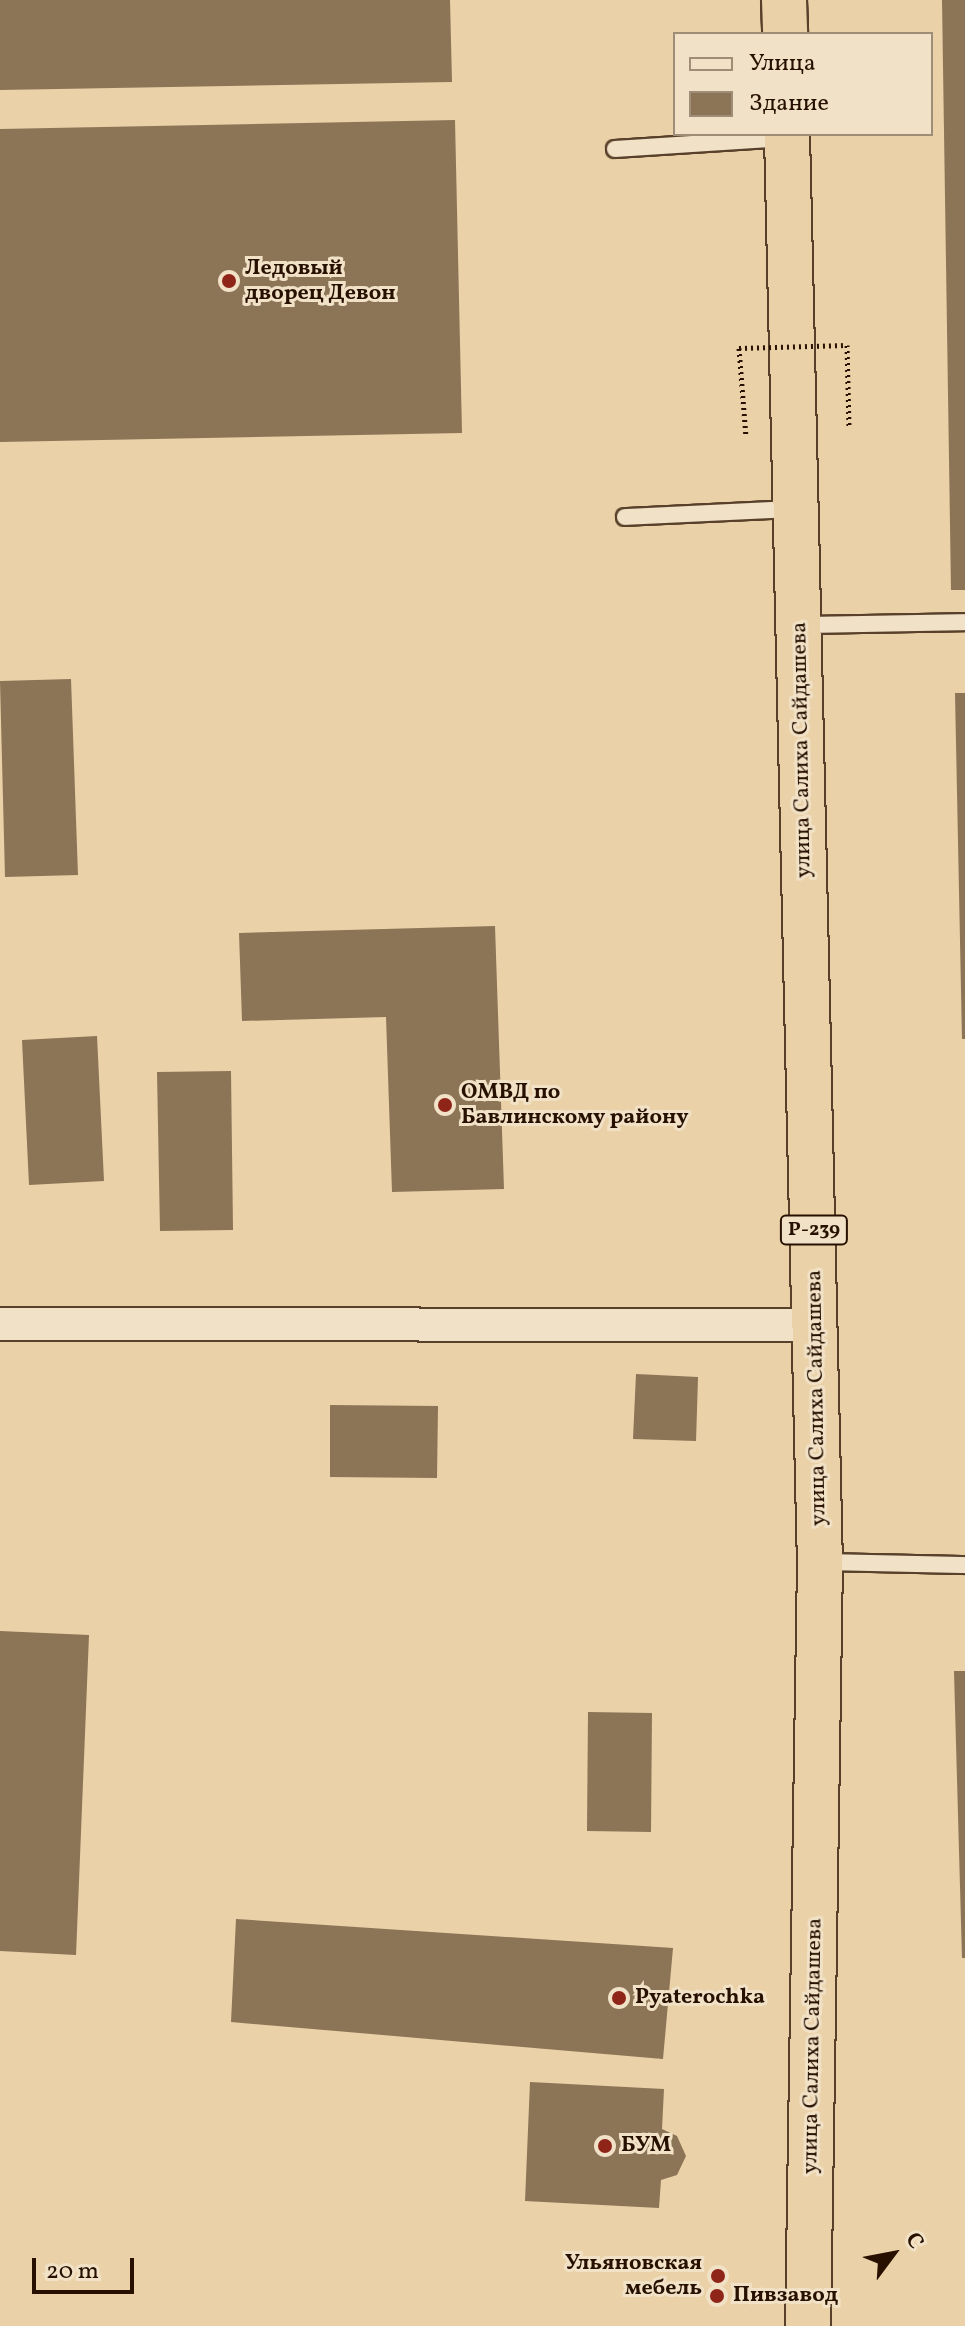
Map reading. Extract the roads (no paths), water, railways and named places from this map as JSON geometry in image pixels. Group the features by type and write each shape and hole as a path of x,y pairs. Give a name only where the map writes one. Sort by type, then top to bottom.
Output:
{"highway":[{"path":"784,0 785,32"},
{"name":"улица Салиха Сайдашева","path":"787,136 820,1562 808,2326"}],"street":[{"path":"0,1324 816,1325"}],"lane":[{"path":"615,149 787,136"},
{"path":"625,517 796,508"},
{"path":"799,626 965,622"},
{"path":"820,1562 965,1565"}],"place":[{"name":"Ледовый дворец Девон","path":"229,281"},
{"name":"ОМВД по Бавлинскому району","path":"445,1105"},
{"name":"Pyaterochka","path":"619,1998"},
{"name":"БУМ","path":"605,2146"},
{"name":"Ульяновская мебель","path":"718,2276"},
{"name":"Пивзавод","path":"717,2296"}]}
